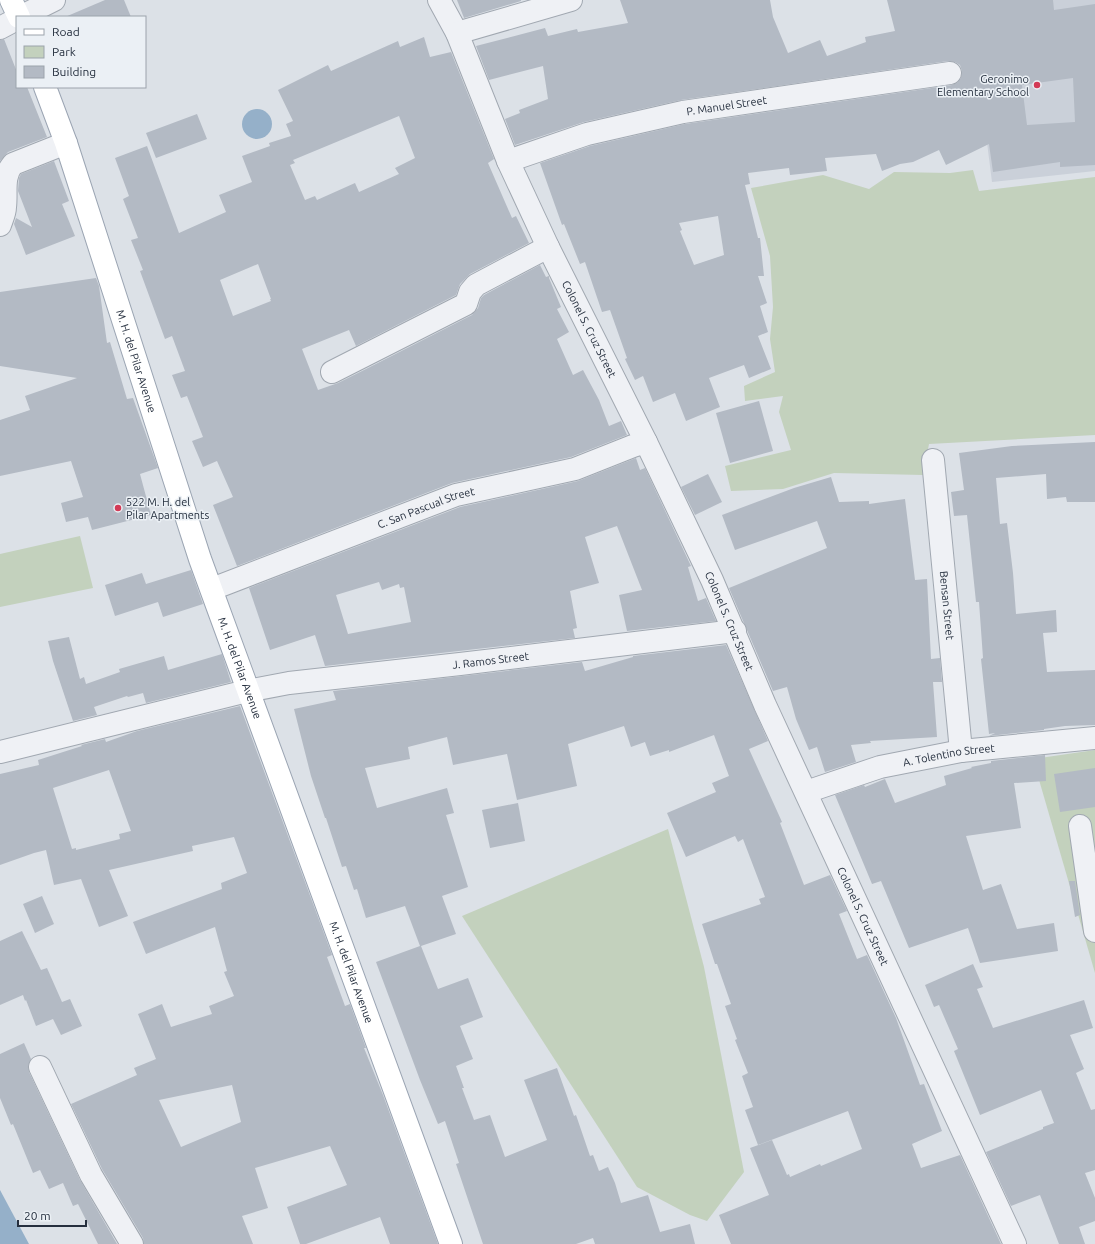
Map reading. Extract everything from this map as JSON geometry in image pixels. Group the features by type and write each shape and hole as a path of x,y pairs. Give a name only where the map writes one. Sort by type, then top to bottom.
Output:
{"main road":[{"path":"11,0 18,16"},
{"name":"M. H. del Pilar Avenue","path":"45,88 66,143 198,552 247,691 451,1244"}],"street":[{"path":"23,16 54,0"},
{"name":"Colonel S. Cruz Street","path":"439,0 457,33 508,161 548,247 646,442 712,580 765,705 1015,1244"},
{"path":"457,33 571,0"},
{"path":"0,28 16,20"},
{"name":"P. Manuel Street","path":"508,161 587,134 683,112 950,73"},
{"path":"0,225 5,207 6,177 8,169 13,164 66,143"},
{"path":"332,372 466,304 470,292 476,285 548,247"},
{"name":"C. San Pascual Street","path":"212,590 456,495 575,468 646,442"},
{"name":"Bensan Street","path":"933,460 961,751"},
{"name":"J. Ramos Street","path":"0,752 247,691 289,683 468,664 734,631"},
{"name":"A. Tolentino Street","path":"806,792 880,767 961,751 1095,738"},
{"path":"1080,826 1095,929"},
{"path":"40,1067 91,1175 132,1244"}],"shaded area":[{"name":"Geronimo Elementary School","path":"969,0 1095,0 1095,171 992,182"}],"green space":[{"path":"973,170 979,191 1095,177 1095,435 929,444 923,475 834,473 783,489 731,491 725,466 791,450 779,412 783,396 745,401 744,386 775,372 770,339 773,307 770,256 751,188 823,175 869,189 894,172 950,173"},
{"path":"80,536 93,588 0,607 0,554"},
{"path":"1095,750 1095,973 1033,759"},
{"path":"668,829 704,967 744,1172 707,1221 690,1215 637,1187 462,916"}],"water":[{"path":"257,109 268,113 272,124 268,135 257,139 246,135 242,124 246,113"},
{"path":"0,1190 29,1244 0,1244"}],"building":[{"path":"105,0 124,0 131,16 67,16"},
{"path":"457,0 521,0 521,1 464,18"},
{"path":"620,0 770,0 773,17 788,53 820,40 827,56 866,42 865,37 895,31 887,0 1053,0 1054,10 1095,4 1095,165 1060,167 1060,162 993,172 989,144 946,165 939,150 913,162 900,164 882,171 876,154 825,158 827,171 790,175 789,168 748,173 750,184 745,185 758,238 760,238 764,276 758,276 767,303 760,306 768,332 758,336 771,369 749,378 744,365 709,378 720,407 686,421 675,393 653,402 643,376 635,380 625,359 627,358 610,310 602,312 585,262 580,264 564,224 562,225 540,163 590,146 685,124 952,85 957,83 961,78 962,71 960,65 955,62 948,61 681,100 584,122 515,145 505,119 520,113 519,110 548,99 543,66 489,80 476,46 545,28 548,36 577,29 578,32 628,23","holes":["1073,78 1075,122 1027,125 1022,85","718,216 724,255 694,265 680,231 682,230 679,223"]},
{"path":"424,37 430,57 451,52 494,159 488,163 512,218 516,216 529,243 470,274 460,284 456,295 356,346 349,330 302,349 318,390 338,383 472,315 478,308 481,298 484,295 540,265 546,277 549,276 561,307 557,309 569,332 557,339 573,375 583,370 599,400 609,426 621,421 627,435 571,457 452,483 237,566 213,505 233,497 217,461 203,467 192,441 203,437 187,396 181,398 172,375 185,371 172,336 165,339 140,271 143,270 131,240 138,238 123,199 129,196 115,158 147,146 179,233 226,212 219,195 252,182 242,156 270,146 269,143 291,136 286,124 293,121 278,90 328,65 331,71 398,41 400,47","holes":["399,116 415,158 395,168 399,174 359,192 355,183 317,200 315,196 305,200 290,165 295,163 293,160","258,264 271,301 233,316 220,280"]},
{"path":"4,39 16,69 16,88 27,88 47,137 8,152 0,161 0,40"},
{"path":"197,114 207,139 156,158 146,133"},
{"path":"54,161 69,201 62,204 75,236 26,255 14,224 16,218 32,227 18,191 19,178 21,174"},
{"path":"96,278 99,286 107,343 110,342 127,399 133,398 158,468 140,474 151,515 92,530 88,517 66,522 61,503 83,497 71,461 0,476 0,420 30,410 25,396 77,378 0,366 0,292"},
{"path":"759,401 773,451 730,463 716,413"},
{"path":"1095,442 1095,502 1067,502 1066,497 1047,499 1046,474 996,478 1000,524 1007,523 1016,614 1056,610 1057,632 1043,633 1047,672 1095,670 1095,725 1065,726 1044,730 989,736 995,733 989,734 981,659 983,658 979,602 976,602 967,515 954,516 951,492 964,490 959,453 1012,446"},
{"path":"636,458 640,470 645,468 691,566 688,567 698,601 706,598 716,621 627,631 619,595 642,590 617,526 585,537 599,583 570,591 577,628 573,629 575,638 325,666 315,635 270,650 249,588 460,507 578,481","holes":["379,582 382,590 399,584 400,588 404,587 411,622 348,634 336,595"]},
{"path":"708,474 722,502 695,515 681,487"},
{"path":"831,477 839,502 869,501 869,504 905,499 915,580 927,579 931,659 940,658 942,682 933,682 937,737 870,741 871,743 851,745 856,762 825,772 817,747 809,750 796,719 787,687 773,691 729,588 827,548 817,521 735,550 722,515 794,488"},
{"path":"191,570 203,604 163,617 158,602 115,616 105,585 142,573 146,584"},
{"path":"69,637 80,679 84,677 86,684 120,672 119,669 164,656 168,670 222,654 231,682 146,703 143,693 127,696 94,707 97,715 73,721 48,641"},
{"path":"726,645 768,741 749,749 782,822 780,823 804,885 830,875 847,911 839,914 857,959 867,955 896,1018 920,1085 924,1084 942,1131 912,1144 921,1168 960,1155 1001,1244 731,1244 719,1215 769,1195 750,1148 772,1140 787,1175 789,1174 790,1177 820,1164 821,1166 862,1149 848,1111 758,1145 745,1110 753,1107 742,1076 748,1073 735,1040 737,1039 725,1006 731,1004 717,964 715,964 702,924 761,904 759,899 765,897 743,839 738,842 735,836 686,857 667,813 716,792 712,783 729,776 714,735 669,752 669,750 650,756 645,742 631,747 624,726 568,744 577,786 517,800 507,754 453,765 447,737 408,747 410,759 365,768 377,808 447,788 454,813 446,815 468,887 442,896 456,934 421,946 438,989 468,978 483,1017 460,1026 473,1059 456,1066 464,1088 462,1088 474,1120 490,1115 505,1157 547,1140 524,1080 557,1068 574,1116 576,1115 590,1156 593,1155 599,1171 608,1167 621,1203 648,1195 660,1232 690,1224 695,1244 595,1244 593,1238 576,1244 483,1244 456,1164 459,1163 445,1121 438,1124 376,962 420,946 405,906 366,918 357,889 354,890 346,866 342,867 325,818 311,776 294,709 336,700 333,691 582,662 585,671 633,656"},
{"path":"240,706 332,955 327,957 345,1006 350,1004 366,1048 364,1048 438,1244 390,1244 380,1217 306,1244 300,1244 287,1207 347,1185 330,1146 255,1168 268,1208 242,1216 253,1244 144,1244 143,1238 102,1169 71,1104 137,1075 134,1068 156,1059 138,1014 162,1004 171,1027 212,1014 209,1006 234,996 224,972 227,971 215,927 146,954 133,922 222,889 221,883 247,873 234,837 192,846 193,851 109,870 128,916 99,927 81,879 54,885 46,850 0,865 0,774 39,765 38,760 82,746 81,745 105,739 106,742 137,731","holes":["109,770 131,831 119,834 120,839 76,850 76,848 72,849 53,788","232,1085 241,1122 181,1147 159,1100"]},
{"path":"1045,755 1046,781 1014,783 1021,828 966,836 983,890 1001,884 1017,929 1054,923 1058,951 980,963 968,928 909,948 881,881 872,884 835,795 864,785 865,787 885,779 895,803 946,785 944,776 972,768 971,767 991,763 991,761"},
{"path":"1095,768 1095,807 1060,812 1054,774"},
{"path":"518,803 525,841 490,848 482,810"},
{"path":"1069,881 1075,881 1080,915 1075,917"},
{"path":"42,896 54,924 35,933 23,904"},
{"path":"22,931 41,970 47,968 62,1002 70,999 82,1026 61,1035 53,1019 36,1026 23,995 0,1005 0,941"},
{"path":"973,964 983,987 977,989 993,1028 1084,1000 1093,1028 1070,1035 1084,1069 1076,1073 1091,1110 1095,1109 1095,1170 1085,1173 1095,1198 1095,1221 1079,1227 1085,1244 1059,1244 1040,1195 1011,1206 986,1152 1043,1129 1043,1127 1054,1123 1041,1090 980,1115 954,1051 958,1049 939,1005 934,1007 925,985"},
{"path":"24,1043 31,1059 28,1066 29,1072 80,1180 117,1244 98,1244 78,1204 73,1206 63,1183 49,1189 40,1170 33,1173 13,1124 11,1125 0,1098 0,1054"}],"place":[{"name":"Geronimo Elementary School","path":"1037,85"},
{"name":"522 M. H. del Pilar Apartments","path":"118,508"}]}
